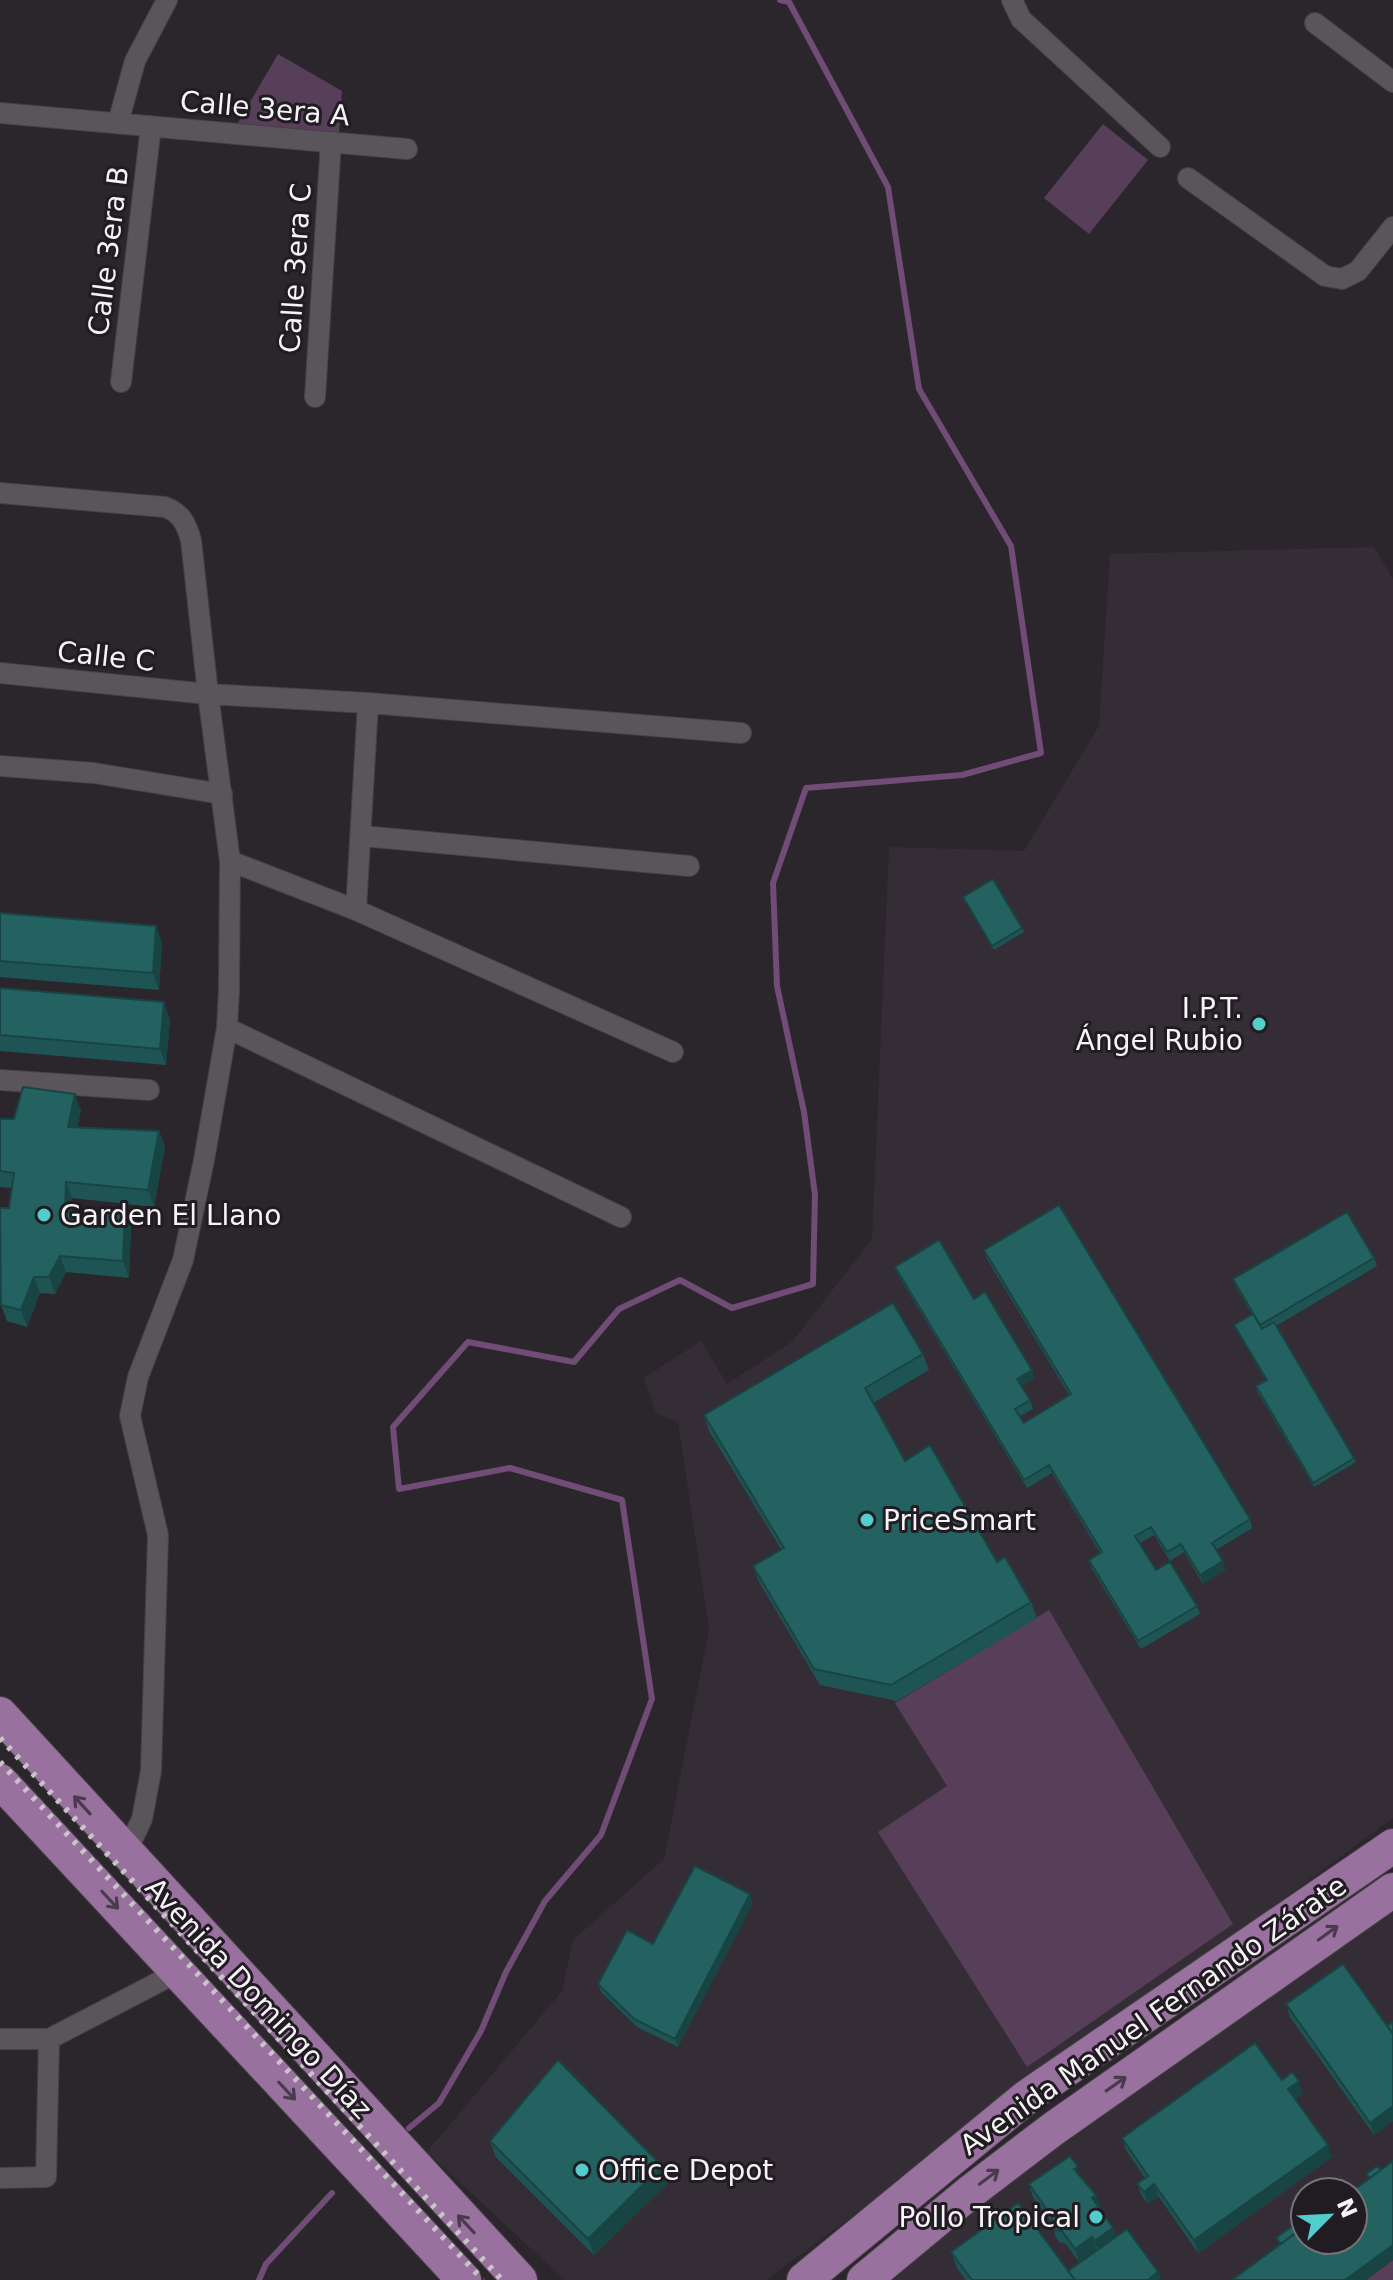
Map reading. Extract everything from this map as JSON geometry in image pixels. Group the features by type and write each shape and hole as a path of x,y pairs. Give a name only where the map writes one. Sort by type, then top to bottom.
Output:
{"main road":[{"name":"Avenida Domingo Díaz","path":"0,1714 520,2280"},
{"name":"Avenida Domingo Díaz","path":"0,1781 464,2280"},
{"name":"Avenida Manuel Fernando Zárate","path":"804,2280 1028,2096 1393,1846"},
{"name":"Avenida Manuel Fernando Zárate","path":"864,2280 969,2193 1053,2129 1393,1890"},
{"path":"1028,2096 1053,2129"},
{"path":"832,2280 892,2225 907,2208 920,2182"}],"street":[{"path":"118,123 135,61 167,0"},
{"path":"1012,0 1021,19 1160,147"},
{"path":"1315,23 1393,82"},
{"name":"Calle 3era A","path":"0,113 407,149"},
{"name":"Calle 3era B","path":"121,382 151,126"},
{"name":"Calle 3era C","path":"315,397 331,142"},
{"path":"1188,178 1325,276 1342,279 1358,271 1393,227"},
{"path":"0,493 165,507 182,518 191,540 230,861 227,1028 204,1160 183,1260 138,1377 130,1416 158,1535 151,1771 142,1819 134,1836 122,1848"},
{"name":"Calle C","path":"0,673 208,694 368,703 741,733"},
{"path":"356,910 368,703"},
{"path":"0,766 94,773 222,794"},
{"path":"362,836 689,866"},
{"path":"230,861 356,910 673,1052"},
{"path":"227,1028 621,1217"},
{"path":"0,1080 149,1090"},
{"path":"0,2039 49,2039 178,1972"},
{"path":"0,2178 46,2177 49,2039"}],"shaded area":[{"path":"278,54 342,91 339,134 236,126"},
{"path":"1103,124 1148,160 1089,234 1044,198"},
{"path":"1374,547 1393,579 1393,1818 766,2280 565,2280 427,2152 562,1991 573,1940 664,1859 709,1629 678,1422 656,1413 644,1378 701,1341 727,1384 793,1341 872,1239 889,847 1024,851 1099,726 1110,554"},
{"path":"1049,1610 1233,1924 1027,2067 878,1832 947,1786 895,1703"},
{"path":"1393,1912 1393,2260 1366,2280 893,2280 996,2185 1329,1951"},
{"path":"1393,2260 1393,2280 1366,2280"}],"building":[{"path":"993,879 1022,928 992,946 963,897"},
{"path":"0,913 156,926 153,973 0,961"},
{"path":"0,988 164,1002 160,1049 0,1035"},
{"name":"Garden El Llano","path":"23,1087 75,1094 68,1127 159,1131 148,1190 66,1182 65,1212 125,1211 123,1261 60,1256 49,1277 34,1277 21,1310 1,1305 0,1208 9,1208 14,1173 0,1171 0,1119 14,1119"},
{"path":"1059,1205 1250,1519 1212,1543 1223,1561 1200,1575 1181,1544 1167,1552 1151,1527 1135,1536 1156,1570 1170,1562 1197,1606 1138,1641 1089,1560 1102,1552 1049,1465 1024,1480 895,1267 939,1240 974,1299 985,1292 1032,1370 1017,1379 1030,1400 1015,1409 1024,1423 1071,1394 984,1250"},
{"path":"1347,1212 1374,1258 1260,1325 1233,1279"},
{"name":"PriceSmart","path":"893,1303 923,1354 865,1388 905,1461 930,1445 997,1562 1005,1557 1031,1602 891,1685 814,1669 753,1566 784,1548 704,1415"},
{"path":"1253,1314 1262,1329 1274,1322 1354,1458 1313,1483 1256,1386 1267,1380 1234,1325"},
{"path":"695,1866 750,1894 675,2039 634,2019 598,1984 627,1930 653,1944"},
{"path":"1343,1964 1393,2034 1393,2106 1370,2123 1286,2004"},
{"path":"1255,2043 1282,2080 1292,2072 1299,2081 1288,2089 1328,2145 1194,2240 1154,2184 1144,2192 1137,2184 1148,2176 1122,2138"},
{"name":"Office Depot","path":"558,2060 662,2166 588,2239 490,2141"},
{"path":"1070,2156 1078,2167 1074,2169 1096,2195 1092,2198 1113,2228 1075,2249 1062,2231 1052,2226 1052,2217 1029,2184"},
{"path":"1393,2161 1393,2245 1345,2280 1232,2280 1289,2238 1289,2256 1369,2256 1369,2179"},
{"path":"1377,2166 1381,2170 1370,2178 1366,2174"},
{"path":"1018,2203 1075,2280 972,2280 951,2252"},
{"path":"1289,2228 1289,2238 1281,2244 1276,2238"},
{"path":"1127,2229 1158,2272 1148,2280 1075,2280 1068,2271"}],"waterway":[{"path":"409,2128 439,2103 481,2031 506,1972 545,1901 601,1835 652,1699 622,1500 510,1468 399,1489 393,1427 468,1342 574,1362 619,1309 680,1280 732,1308 813,1284 815,1195 804,1112 777,986 773,883 806,788 962,775 1041,753 1011,546 919,389 888,187 789,2 780,0"},
{"path":"259,2280 266,2264 332,2193"}],"railway":[{"path":"0,1738 502,2280"},
{"path":"0,1762 483,2280"}],"place":[{"name":"I.P.T. Ángel Rubio","path":"1259,1024"},
{"name":"Garden El Llano","path":"44,1215"},
{"name":"PriceSmart","path":"867,1520"},
{"name":"Office Depot","path":"582,2170"},
{"name":"Pollo Tropical","path":"1096,2217"}]}
